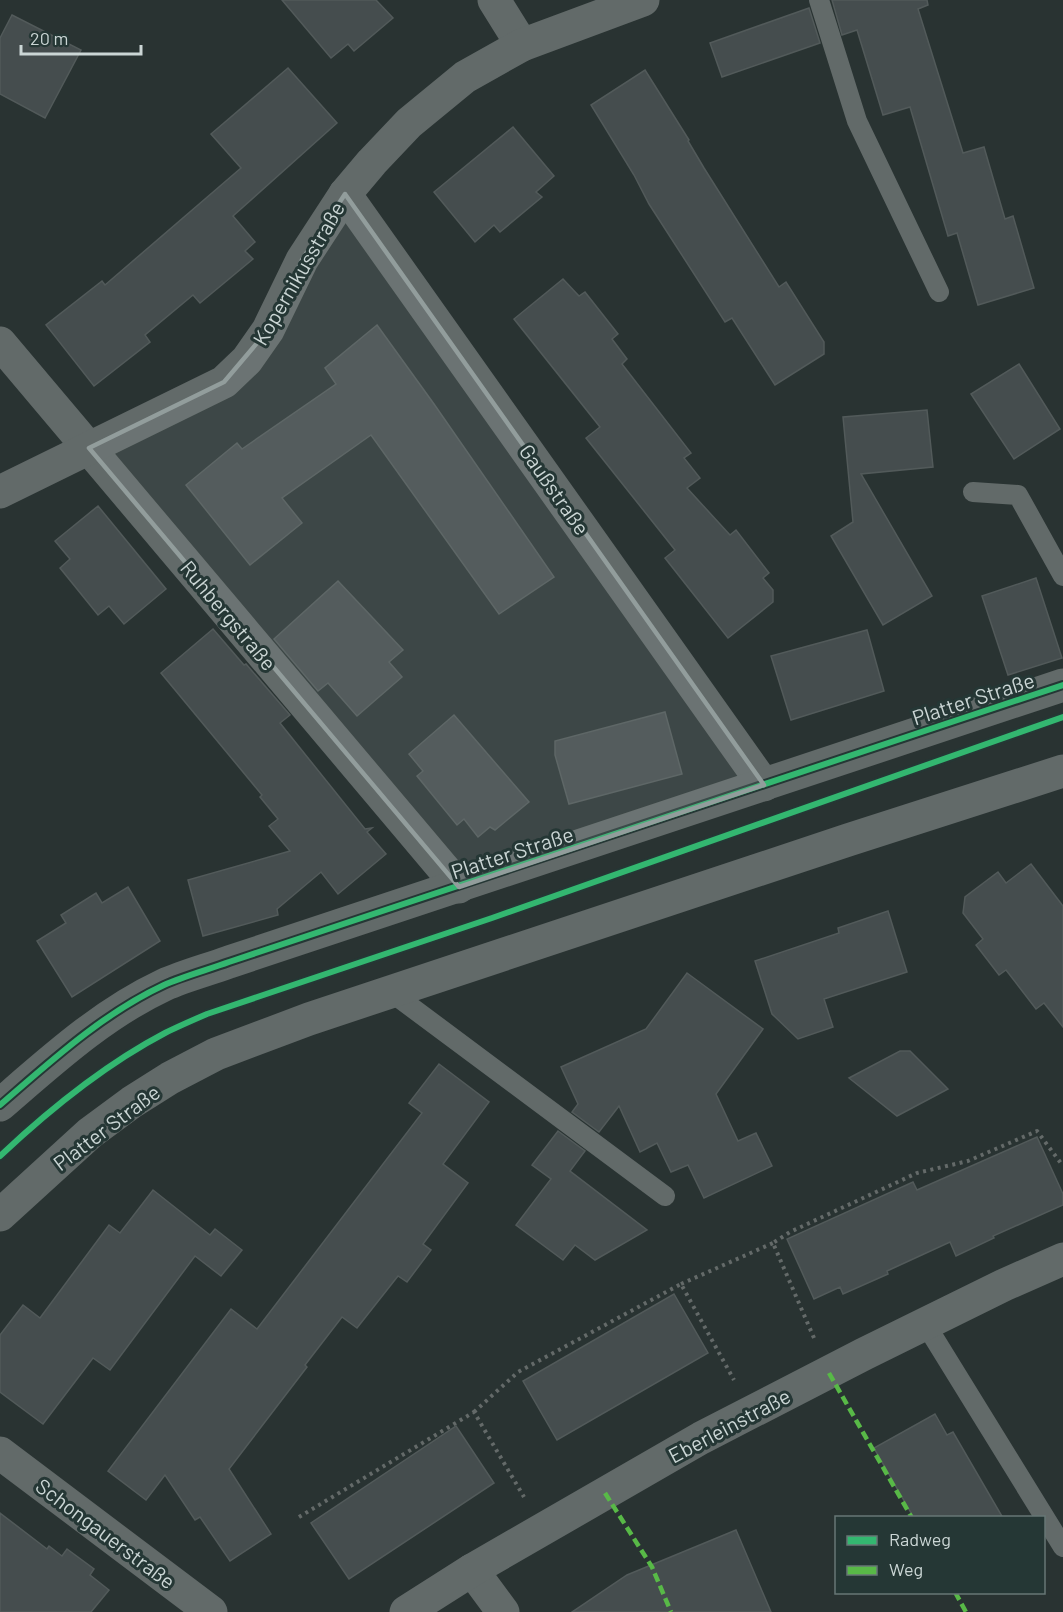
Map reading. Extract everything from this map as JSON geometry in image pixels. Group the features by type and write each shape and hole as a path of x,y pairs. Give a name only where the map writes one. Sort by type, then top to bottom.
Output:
{"street":[{"path":"494,0 522,45"},
{"name":"Kopernikusstraße","path":"0,492 224,382 247,360 268,330 302,260 345,194 409,123 465,77 522,45 643,0"},
{"name":"Gaußstraße","path":"345,194 764,785"},
{"name":"Ruhbergstraße","path":"0,343 459,887"},
{"name":"Platter Straße","path":"0,1105 65,1049 112,1014 164,985 1063,685"},
{"name":"Platter Straße","path":"0,1215 90,1133 132,1102 170,1078 226,1050 309,1019 837,843 1063,771"},
{"name":"Eberleinstraße","path":"406,1612 472,1570 701,1438 864,1354 1004,1285 1063,1259"},
{"name":"Schongauerstraße","path":"0,1453 212,1612"},
{"path":"472,1570 503,1612"}],"lane":[{"path":"819,0 857,122 939,292"},
{"path":"973,492 1017,495 1063,576"},
{"path":"391,992 665,1196"},
{"path":"926,1325 1044,1516"},
{"path":"1045,1518 1063,1547"}],"path":[{"path":"298,1517 474,1412 518,1372 681,1284 773,1243 790,1232 917,1173 968,1161 1037,1131 1063,1166"},
{"path":"773,1243 829,1372"},
{"path":"681,1284 752,1412"},
{"path":"474,1412 543,1529"}],"highlighted area":[{"path":"345,194 764,785 459,887 89,448 224,382 268,330 302,260"}],"building":[{"path":"282,0 376,0 393,18 354,51 348,44 331,58"},
{"path":"832,0 927,0 928,5 918,9 963,153 984,147 1005,219 1013,216 1034,288 978,305 957,233 948,236 910,107 883,115 857,30 842,35"},
{"path":"809,8 820,43 722,77 710,43"},
{"path":"12,15 81,50 45,118 0,94 0,38"},
{"path":"288,68 337,123 233,216 255,242 245,251 253,259 200,303 193,295 145,335 150,342 94,386 46,325 102,281 105,285 241,168 211,134"},
{"path":"645,70 779,287 786,282 824,342 824,354 775,385 732,318 725,322 649,204 591,105"},
{"path":"513,127 554,176 536,192 542,197 500,232 494,225 475,242 434,192"},
{"path":"563,279 579,296 585,292 618,334 612,339 627,359 622,364 691,453 684,458 700,478 687,488 730,535 736,530 769,573 763,578 773,590 773,602 728,638 665,558 675,550 586,438 600,427 514,319"},
{"path":"377,325 554,577 499,614 371,435 282,498 302,523 250,565 186,485 237,443 242,449 336,384 325,368"},
{"path":"1019,364 1060,429 1014,459 971,394"},
{"path":"927,410 933,467 861,474 932,596 883,625 831,536 853,522 843,417"},
{"path":"98,506 166,589 124,624 109,606 98,615 60,568 70,559 55,541"},
{"path":"1036,578 1062,658 1008,675 982,596"},
{"path":"338,581 403,650 389,662 402,677 357,716 328,683 318,691 274,639"},
{"path":"213,629 290,715 280,723 365,829 372,828 367,832 386,854 338,894 321,872 277,909 278,915 203,936 188,880 290,851 269,826 278,819 260,797 262,795 161,673"},
{"path":"867,630 884,691 791,720 771,656"},
{"path":"665,712 682,774 569,804 555,755 555,741"},
{"path":"454,715 529,802 495,830 490,827 478,837 464,819 457,825 417,776 423,771 409,754"},
{"path":"1031,864 1063,906 1063,1027 1044,1003 1036,1009 1006,970 999,975 976,945 983,939 963,913 965,897 998,872 1006,883"},
{"path":"128,887 160,941 72,997 37,941 66,923 61,915 96,893 102,903"},
{"path":"888,911 907,972 824,999 833,1027 798,1039 772,1014 755,961 839,933 838,928"},
{"path":"687,973 763,1029 716,1094 738,1141 756,1133 772,1166 704,1198 688,1165 671,1172 657,1143 640,1152 619,1106 599,1132 572,1112 578,1104 561,1067 646,1029"},
{"path":"900,1051 910,1051 948,1089 897,1116 849,1078"},
{"path":"439,1064 489,1102 443,1164 468,1183 423,1244 431,1250 407,1282 398,1276 357,1328 342,1317 229,1469 271,1534 230,1561 200,1517 195,1520 165,1475 146,1500 108,1471 231,1309 257,1329 422,1113 409,1103"},
{"path":"558,1131 585,1151 570,1171 647,1230 595,1260 575,1245 563,1260 516,1225 551,1179 532,1165"},
{"path":"1037,1137 1063,1194 1063,1205 993,1236 994,1238 956,1256 950,1242 843,1294 840,1287 814,1299 787,1239 913,1182 917,1190"},
{"path":"153,1190 210,1235 215,1229 242,1250 221,1276 195,1256 110,1370 93,1358 43,1424 0,1392 0,1335 23,1305 40,1318 109,1225 120,1233"},
{"path":"674,1294 708,1353 557,1440 523,1381"},
{"path":"935,1414 947,1435 953,1432 1002,1516 913,1516 874,1448"},
{"path":"456,1426 494,1483 349,1579 311,1523"},
{"path":"0,1513 47,1549 49,1546 62,1556 67,1549 94,1569 90,1575 109,1590 91,1612 0,1612"},
{"path":"736,1530 771,1612 572,1612 627,1575"}],"marked path":[{"path":"829,1373 911,1516"},
{"path":"605,1493 652,1567 671,1612"},
{"path":"956,1594 966,1612"}],"cycle path":[{"path":"0,1105 98,1024 164,985 1063,685"},
{"path":"0,1156 38,1121 99,1074 165,1033 207,1014 492,918 1063,717"}]}
